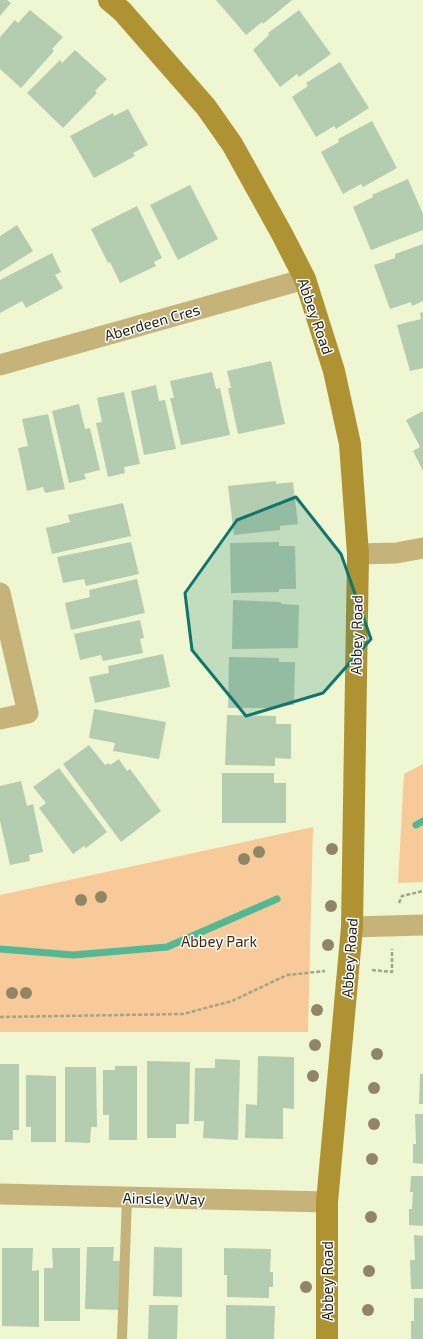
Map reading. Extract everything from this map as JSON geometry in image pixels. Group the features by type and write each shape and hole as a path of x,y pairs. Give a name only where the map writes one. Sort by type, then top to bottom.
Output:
{"street":[{"name":"Abbey Road","path":"109,0 122,11 206,107 232,144 305,279 334,371 350,444 358,554 352,928 327,1202 327,1339"},
{"name":"Aberdeen Cres","path":"0,365 305,279"},
{"path":"358,554 396,553 423,548"},
{"path":"0,593 28,713 0,719"},
{"path":"352,928 423,925"},
{"name":"Ainsley Way","path":"0,1194 327,1202"}],"lane":[{"path":"122,1339 127,1197"}],"path":[{"path":"0,1017 183,1014 232,1001 287,975 312,973"}],"highlighted area":[{"path":"296,497 341,554 371,639 323,693 246,716 192,650 185,593 237,520"}],"green space":[{"path":"423,764 423,882 398,883 404,774"},
{"name":"Abbey Park","path":"313,827 308,1032 0,1032 0,895"}],"building":[{"path":"0,0 7,0 11,3 0,16"},
{"path":"216,0 292,0 263,24 262,22 246,35"},
{"path":"30,10 63,37 52,49 54,51 21,88 0,69 0,37 15,20 18,23"},
{"path":"299,10 331,54 299,77 297,74 280,87 253,50 269,35 268,33"},
{"path":"75,50 107,79 95,91 97,93 63,128 27,93 60,60 62,63"},
{"path":"340,62 369,108 336,129 334,126 316,137 292,97 308,86 306,83"},
{"path":"128,109 148,145 133,153 135,156 94,178 70,136 113,113 114,116"},
{"path":"372,121 397,168 363,187 361,184 343,194 321,152 339,142 338,139"},
{"path":"408,179 423,214 423,230 371,250 353,207 373,197 372,195"},
{"path":"190,185 218,239 178,260 150,205"},
{"path":"137,206 162,258 154,262 156,266 120,283 91,229"},
{"path":"17,225 33,251 0,272 0,236"},
{"path":"423,244 423,301 412,306 411,302 390,309 374,265 395,258 395,254"},
{"path":"52,253 61,272 55,275 63,288 26,308 22,301 0,313 0,280"},
{"path":"423,312 423,368 410,371 397,325 421,319 420,313"},
{"path":"271,361 285,424 238,434 228,388 231,388 227,371"},
{"path":"212,372 216,389 220,388 230,435 181,445 170,398 174,398 170,381"},
{"path":"156,385 159,401 165,400 176,449 144,455 131,391"},
{"path":"124,392 140,464 124,467 125,473 108,477 96,423 102,422 97,398"},
{"path":"79,404 85,429 90,428 100,470 84,474 86,479 69,483 52,411"},
{"path":"423,411 423,471 413,451 420,447 406,420"},
{"path":"48,414 65,489 45,493 43,487 27,491 18,448 28,446 22,419"},
{"path":"276,481 276,484 293,482 298,524 280,526 280,530 234,535 228,486"},
{"path":"123,503 131,536 52,554 46,528 70,522 68,515"},
{"path":"131,542 139,574 86,586 84,579 63,583 57,557"},
{"path":"279,542 279,546 295,546 296,589 279,589 279,592 231,593 230,543"},
{"path":"137,579 145,613 71,630 65,603 90,597 89,590"},
{"path":"233,600 281,602 281,604 299,605 298,648 232,649"},
{"path":"140,620 144,638 140,639 143,653 103,661 101,655 80,660 74,634"},
{"path":"163,654 170,687 95,703 89,677 109,673 108,666"},
{"path":"229,657 279,658 279,662 295,662 294,705 276,706 277,708 228,708"},
{"path":"94,709 166,722 159,759 113,751 115,743 89,738"},
{"path":"227,715 276,716 276,724 291,724 291,759 275,758 275,766 225,765"},
{"path":"89,745 105,765 109,763 110,765 119,759 127,771 130,769 161,811 121,842 63,764"},
{"path":"59,768 107,832 86,848 84,846 73,854 39,808 46,803 33,787"},
{"path":"222,773 274,773 274,783 286,783 286,823 222,823"},
{"path":"21,781 27,806 33,804 43,852 29,855 30,861 10,865 0,821 0,786"},
{"path":"258,1056 294,1057 294,1109 283,1108 283,1139 245,1138 246,1104 257,1105"},
{"path":"215,1059 240,1060 238,1140 203,1138 204,1121 194,1121 195,1068 215,1068"},
{"path":"147,1061 190,1062 189,1124 176,1124 176,1138 147,1138"},
{"path":"0,1064 19,1064 19,1130 13,1130 13,1140 0,1140"},
{"path":"115,1066 137,1066 137,1140 109,1140 109,1115 103,1115 103,1070 115,1070"},
{"path":"65,1067 96,1067 97,1127 91,1127 90,1143 65,1142"},
{"path":"420,1074 423,1074 423,1104 419,1104"},
{"path":"26,1075 56,1076 56,1142 31,1142 31,1127 26,1127"},
{"path":"415,1114 423,1114 423,1164 413,1163 413,1144 416,1144"},
{"path":"411,1176 423,1176 423,1226 409,1225 409,1209 412,1209 413,1192 410,1192"},
{"path":"414,1235 423,1236 423,1289 411,1289 410,1260 415,1260"},
{"path":"87,1247 114,1247 113,1261 121,1261 120,1310 85,1309"},
{"path":"154,1247 182,1248 182,1297 153,1296"},
{"path":"2,1248 33,1248 32,1271 39,1270 39,1327 2,1326"},
{"path":"52,1248 80,1248 80,1321 44,1321 44,1268 53,1268"},
{"path":"224,1248 271,1249 270,1272 273,1272 273,1287 269,1287 269,1298 227,1297 227,1275 224,1275"},
{"path":"414,1298 423,1298 423,1339 411,1339 411,1321 414,1321"},
{"path":"149,1305 178,1305 177,1339 148,1339"},
{"path":"226,1305 275,1306 274,1339 226,1339"}],"waterway":[{"path":"416,825 423,821"},
{"path":"0,949 73,955 167,947 277,899"}]}
